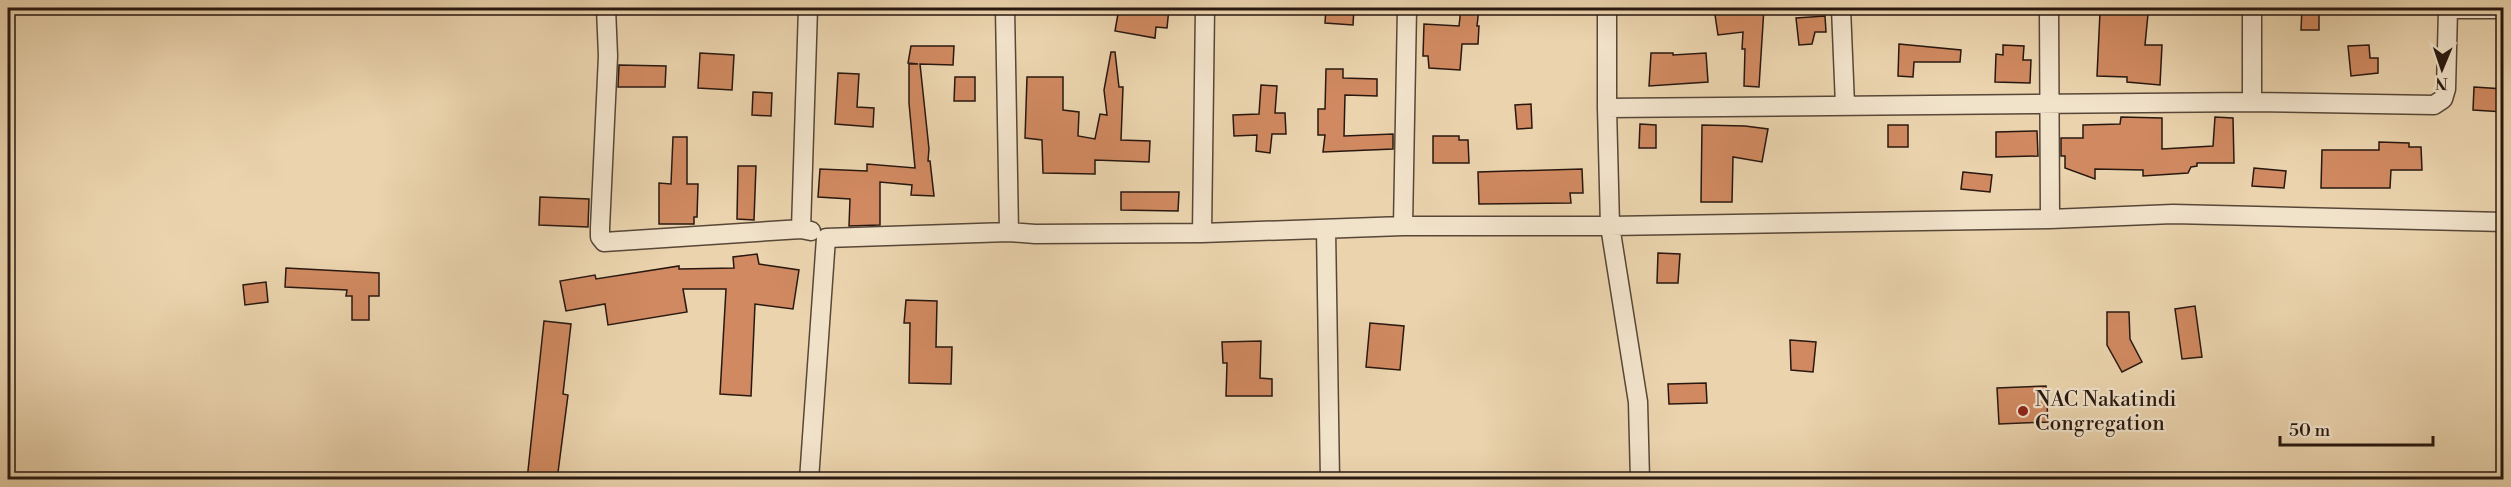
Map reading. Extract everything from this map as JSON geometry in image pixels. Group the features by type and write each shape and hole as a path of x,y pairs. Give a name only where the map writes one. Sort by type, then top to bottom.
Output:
{"street":[{"path":"606,8 608,56 600,228 600,237 604,242 801,229 826,238 1009,232 1035,234 1202,232 1403,226 1610,226 2050,219 2173,214 2504,222"},
{"path":"801,229 808,8"},
{"path":"1005,8 1009,232"},
{"path":"1202,232 1205,8"},
{"path":"1403,226 1407,8"},
{"path":"1607,8 1610,226 1638,402 1640,480"},
{"path":"1841,8 1845,105"},
{"path":"2049,8 2050,219"},
{"path":"2252,8 2252,102"},
{"path":"1607,108 2252,102 2434,105 2443,99 2446,89 2448,8 2504,9"},
{"path":"1326,229 1330,480"},
{"path":"809,480 826,238"}],"building":[{"path":"1119,8 1169,8 1167,28 1156,27 1155,38 1115,31"},
{"path":"1326,8 1354,8 1353,25 1325,23"},
{"path":"1461,8 1479,8 1478,44 1462,44 1460,70 1429,68 1428,56 1423,56 1424,24 1459,26"},
{"path":"1714,8 1764,8 1759,87 1744,86 1743,32 1718,35"},
{"path":"2302,8 2319,8 2319,30 2301,30"},
{"path":"2100,12 2148,14 2145,45 2162,45 2160,85 2127,82 2127,77 2097,76"},
{"path":"1825,16 1826,32 1815,32 1812,44 1799,45 1796,18"},
{"path":"1899,44 1961,50 1960,62 1914,62 1913,77 1898,76"},
{"path":"2003,45 2024,46 2023,60 2031,60 2030,83 1995,82 1996,54 2003,55"},
{"path":"2369,45 2370,58 2378,58 2378,73 2351,76 2348,46"},
{"path":"911,46 954,46 953,65 920,64 929,149 928,161 930,161 934,196 911,195 912,185 880,182 880,225 849,226 850,199 818,197 820,169 867,171 867,164 915,168 909,103 909,64 918,64 908,63"},
{"path":"1111,52 1115,52 1119,87 1123,87 1121,140 1150,141 1149,162 1095,160 1095,174 1043,173 1042,140 1025,138 1027,77 1063,77 1063,110 1079,112 1078,136 1095,139 1100,114 1107,115 1104,90"},
{"path":"700,53 734,55 732,90 698,88"},
{"path":"1651,53 1673,53 1673,55 1706,53 1708,82 1649,86"},
{"path":"619,65 666,66 665,87 618,87"},
{"path":"1326,69 1343,69 1343,78 1377,79 1377,96 1345,95 1344,136 1393,134 1393,149 1323,152 1325,135 1318,135 1318,109 1325,109"},
{"path":"838,73 859,74 857,107 874,108 873,127 835,124"},
{"path":"955,77 975,77 975,101 954,101"},
{"path":"1261,85 1277,86 1275,113 1285,113 1286,134 1272,134 1270,153 1256,151 1257,135 1234,136 1233,115 1259,114"},
{"path":"2474,87 2504,89 2504,112 2473,110"},
{"path":"753,92 772,93 771,116 752,115"},
{"path":"1531,104 1532,128 1517,129 1515,105"},
{"path":"2121,117 2162,118 2162,149 2213,146 2215,117 2233,118 2234,163 2197,163 2197,166 2191,167 2188,173 2143,176 2143,170 2095,169 2095,179 2065,168 2065,156 2061,156 2061,138 2083,138 2083,125 2120,124"},
{"path":"1640,124 1656,125 1656,148 1639,148"},
{"path":"1702,125 1768,129 1762,162 1733,157 1732,202 1701,202"},
{"path":"1888,125 1908,125 1908,147 1888,147"},
{"path":"2037,131 2038,156 1996,157 1996,132"},
{"path":"1433,136 1459,136 1459,140 1468,140 1469,163 1433,163"},
{"path":"673,137 687,137 687,184 698,184 697,217 694,217 694,224 659,224 659,183 671,184"},
{"path":"2379,142 2409,143 2409,147 2421,147 2422,170 2391,170 2390,188 2321,188 2322,150 2379,150"},
{"path":"738,166 756,166 754,220 737,219"},
{"path":"2254,168 2286,171 2284,188 2252,186"},
{"path":"1582,169 1583,193 1570,193 1571,203 1479,204 1478,172"},
{"path":"1963,172 1992,175 1990,192 1961,189"},
{"path":"1121,192 1179,192 1178,211 1121,210"},
{"path":"540,197 589,199 588,227 539,225"},
{"path":"1658,253 1680,254 1678,283 1657,283"},
{"path":"757,254 759,264 799,270 793,309 755,304 751,396 720,394 726,289 683,289 687,312 608,325 605,304 566,311 560,281 595,275 596,279 679,266 679,269 734,268 733,257"},
{"path":"286,268 379,273 379,296 369,296 369,320 352,320 352,296 346,296 347,290 285,287"},
{"path":"266,282 268,302 245,305 243,285"},
{"path":"906,300 937,301 936,347 952,347 951,384 909,383 910,323 904,323"},
{"path":"2195,306 2202,357 2182,359 2175,309"},
{"path":"2107,312 2129,312 2130,339 2142,362 2122,372 2107,345"},
{"path":"544,321 571,324 563,394 568,395 557,480 527,480"},
{"path":"1370,323 1404,326 1400,370 1366,367"},
{"path":"1790,340 1816,342 1813,372 1791,370"},
{"path":"1261,341 1260,378 1272,379 1272,396 1226,396 1227,363 1223,363 1222,342"},
{"path":"1706,383 1707,403 1669,404 1668,384"},
{"name":"NAC Nakatindi Congregation","path":"2046,386 2048,422 1999,424 1997,388"}],"place":[{"name":"NAC Nakatindi Congregation","path":"2023,411"}]}
